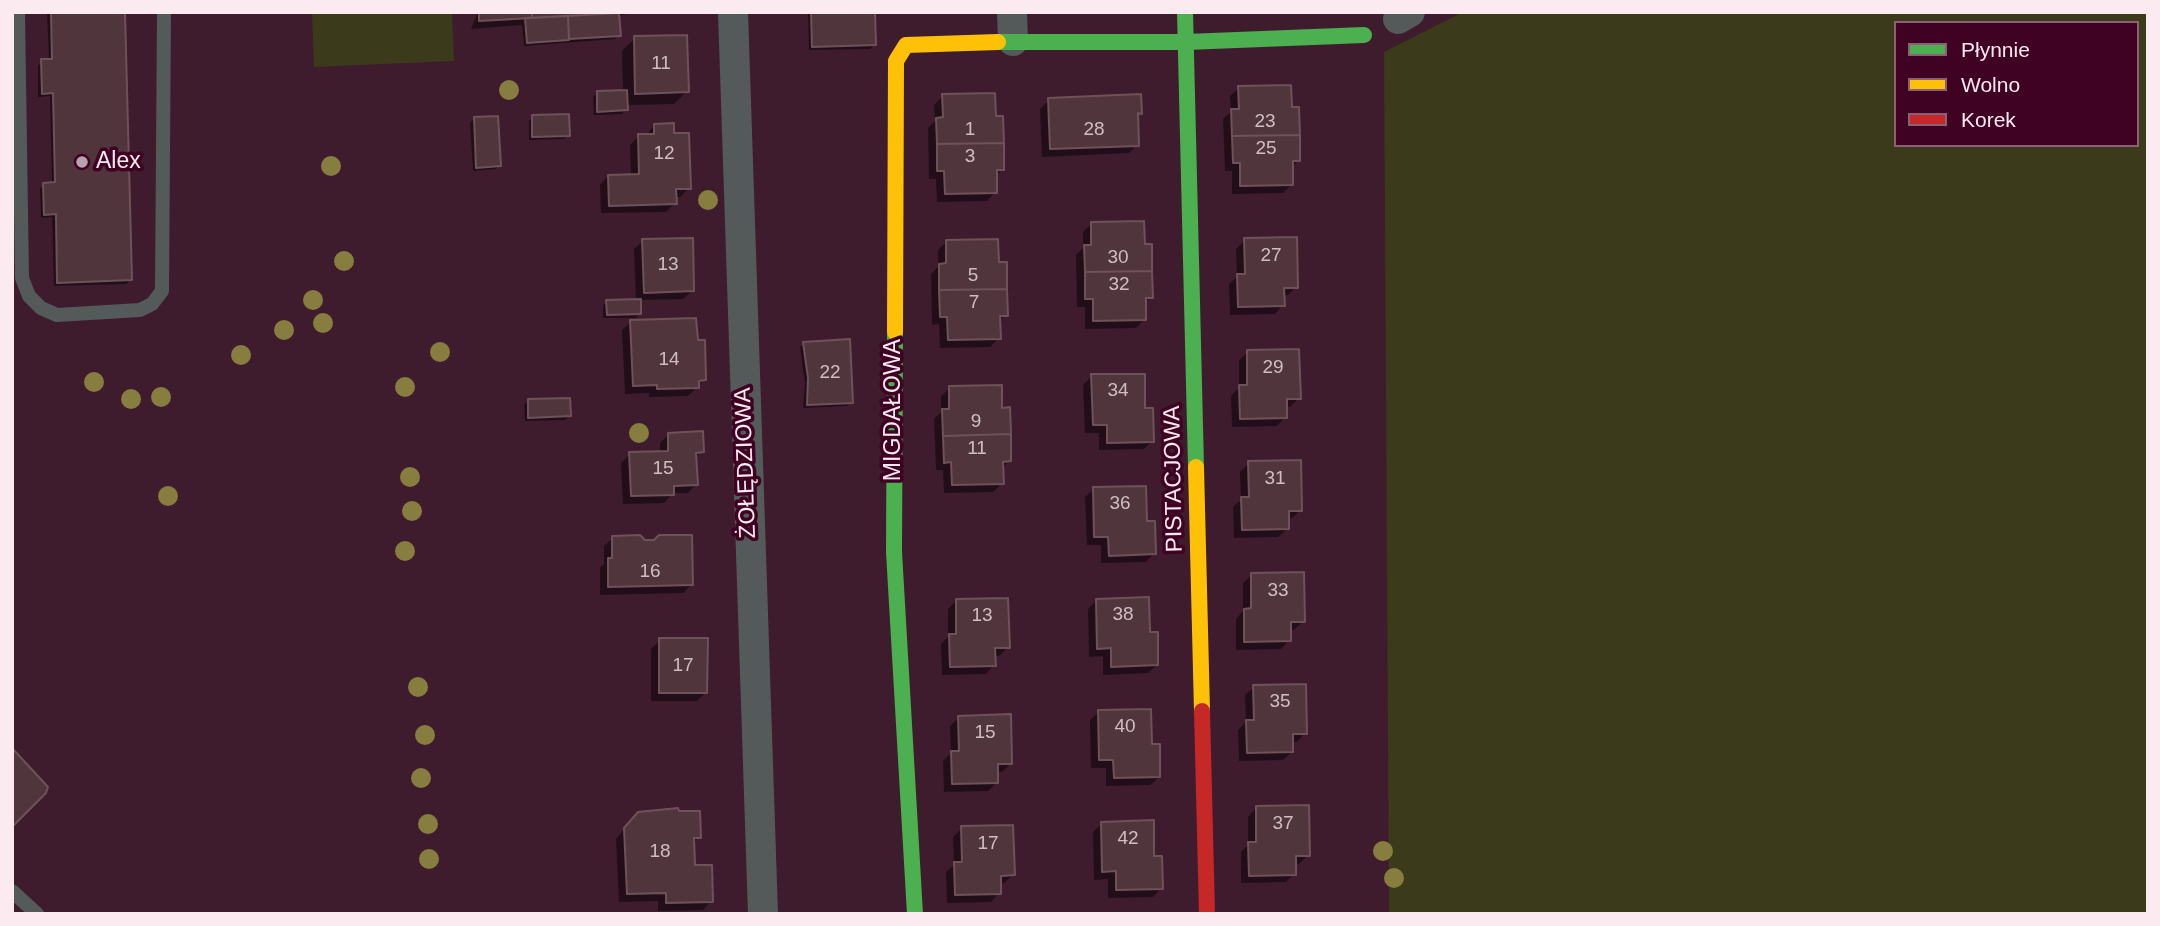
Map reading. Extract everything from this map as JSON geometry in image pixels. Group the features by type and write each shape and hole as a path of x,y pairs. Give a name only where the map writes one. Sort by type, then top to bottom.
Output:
{"street":[{"name":"ŻOŁĘDZIOWA","path":"733,12 763,914"},
{"name":"PISTACJOWA","path":"1185,12 1207,914"},
{"path":"1012,27 1186,42 1364,35"},
{"name":"MIGDAŁOWA","path":"915,914 894,552 896,61 906,45 1012,27"}],"lane":[{"path":"18,12 22,278 29,296 41,308 57,315 140,310 152,304 162,291 164,12"},
{"path":"12,891 37,914"}],"shaded area":[{"path":"312,12 452,12 454,61 314,67"},
{"path":"1463,12 2148,12 2148,914 1389,914 1384,52"}],"building":[{"path":"51,12 125,12 132,280 57,283 56,214 44,215 43,183 55,182 53,93 42,94 41,59 52,59"},
{"path":"532,12 579,12 580,15 532,18"},
{"path":"532,12 532,18 479,21 479,13"},
{"path":"811,12 875,12 876,45 812,47"},
{"path":"619,13 621,36 569,39 568,16"},
{"path":"568,16 569,40 527,43 525,18"},
{"path":"687,35 689,92 635,94 634,36"},
{"path":"1291,85 1292,107 1299,107 1300,135 1232,136 1231,109 1239,109 1238,86"},
{"path":"627,90 628,110 597,112 597,91"},
{"path":"995,93 996,116 1003,116 1004,143 937,144 936,118 943,117 942,94"},
{"path":"1141,94 1142,114 1138,113 1139,146 1050,149 1048,98"},
{"path":"569,114 570,136 532,137 532,115"},
{"path":"498,116 501,166 476,168 474,117"},
{"path":"674,123 674,133 689,133 691,189 676,189 677,204 609,206 608,175 639,174 638,134 654,134 654,124"},
{"path":"1300,135 1300,161 1293,161 1293,185 1240,186 1240,163 1233,163 1232,136"},
{"path":"1004,143 1004,170 997,170 997,193 945,194 944,171 937,171 937,144"},
{"path":"1144,221 1145,244 1152,244 1152,271 1085,272 1084,245 1091,245 1091,222"},
{"path":"1297,237 1298,288 1284,288 1285,306 1238,307 1237,274 1245,274 1244,238"},
{"path":"693,238 694,291 644,293 642,239"},
{"path":"998,239 999,262 1007,262 1007,289 939,290 939,264 946,263 946,240"},
{"path":"1152,271 1153,298 1146,298 1146,320 1093,321 1093,299 1085,299 1085,272"},
{"path":"1007,289 1008,316 1000,316 1001,339 948,340 947,317 940,317 939,290"},
{"path":"641,299 641,314 607,315 606,300"},
{"path":"696,318 698,340 705,340 706,380 699,381 699,388 657,389 657,385 633,386 630,320"},
{"path":"850,339 853,403 807,405 808,378 803,342"},
{"path":"1299,349 1301,399 1287,399 1287,418 1240,419 1239,385 1247,385 1247,350"},
{"path":"1091,374 1145,374 1145,408 1153,408 1154,442 1107,443 1107,425 1093,425"},
{"path":"1002,385 1002,408 1010,407 1011,434 943,436 942,409 949,409 949,386"},
{"path":"570,398 571,416 528,418 528,399"},
{"path":"703,431 704,452 696,453 698,485 674,486 674,495 631,496 629,452 668,451 668,433"},
{"path":"1011,434 1011,461 1003,462 1004,484 952,485 951,462 944,463 943,436"},
{"path":"1301,460 1302,511 1289,511 1289,529 1242,530 1241,497 1249,497 1248,461"},
{"path":"1146,486 1147,521 1155,521 1156,554 1109,556 1108,537 1094,537 1093,487"},
{"path":"640,535 645,540 654,540 659,535 692,535 693,585 608,587 608,558 612,558 612,536"},
{"path":"1304,572 1305,622 1291,622 1291,641 1244,642 1244,609 1251,608 1251,573"},
{"path":"1149,597 1150,632 1158,632 1158,665 1111,667 1111,648 1097,649 1096,599"},
{"path":"1008,598 1010,648 995,648 996,666 950,667 949,634 956,634 956,599"},
{"path":"659,638 708,638 707,693 659,693"},
{"path":"1306,684 1307,734 1293,734 1293,752 1247,753 1246,720 1254,720 1253,685"},
{"path":"1151,709 1152,744 1160,744 1160,777 1114,778 1113,760 1099,760 1098,710"},
{"path":"1011,714 1012,764 998,764 998,783 952,784 951,751 959,751 958,716"},
{"path":"12,748 48,787 46,793 12,827"},
{"path":"1309,805 1310,856 1296,856 1296,875 1249,876 1248,842 1256,842 1256,806"},
{"path":"678,808 679,811 700,811 701,838 694,838 695,865 712,865 713,902 666,903 666,893 627,894 624,828 638,812"},
{"path":"1154,820 1154,856 1162,856 1163,889 1116,890 1116,871 1102,872 1101,822"},
{"path":"1013,825 1015,875 1001,876 1001,894 955,895 954,862 962,862 961,826"}],"traffic: fast":[{"path":"1185,12 1196,467"},
{"path":"998,42 1186,42 1364,35"},
{"path":"895,332 894,552 915,914"}],"traffic: slow":[{"path":"895,332 896,61 906,45 998,42"},
{"path":"1196,467 1202,711"}],"traffic: jam":[{"path":"1202,711 1207,914"}],"place":[{"name":"Alex","path":"82,162"}]}
